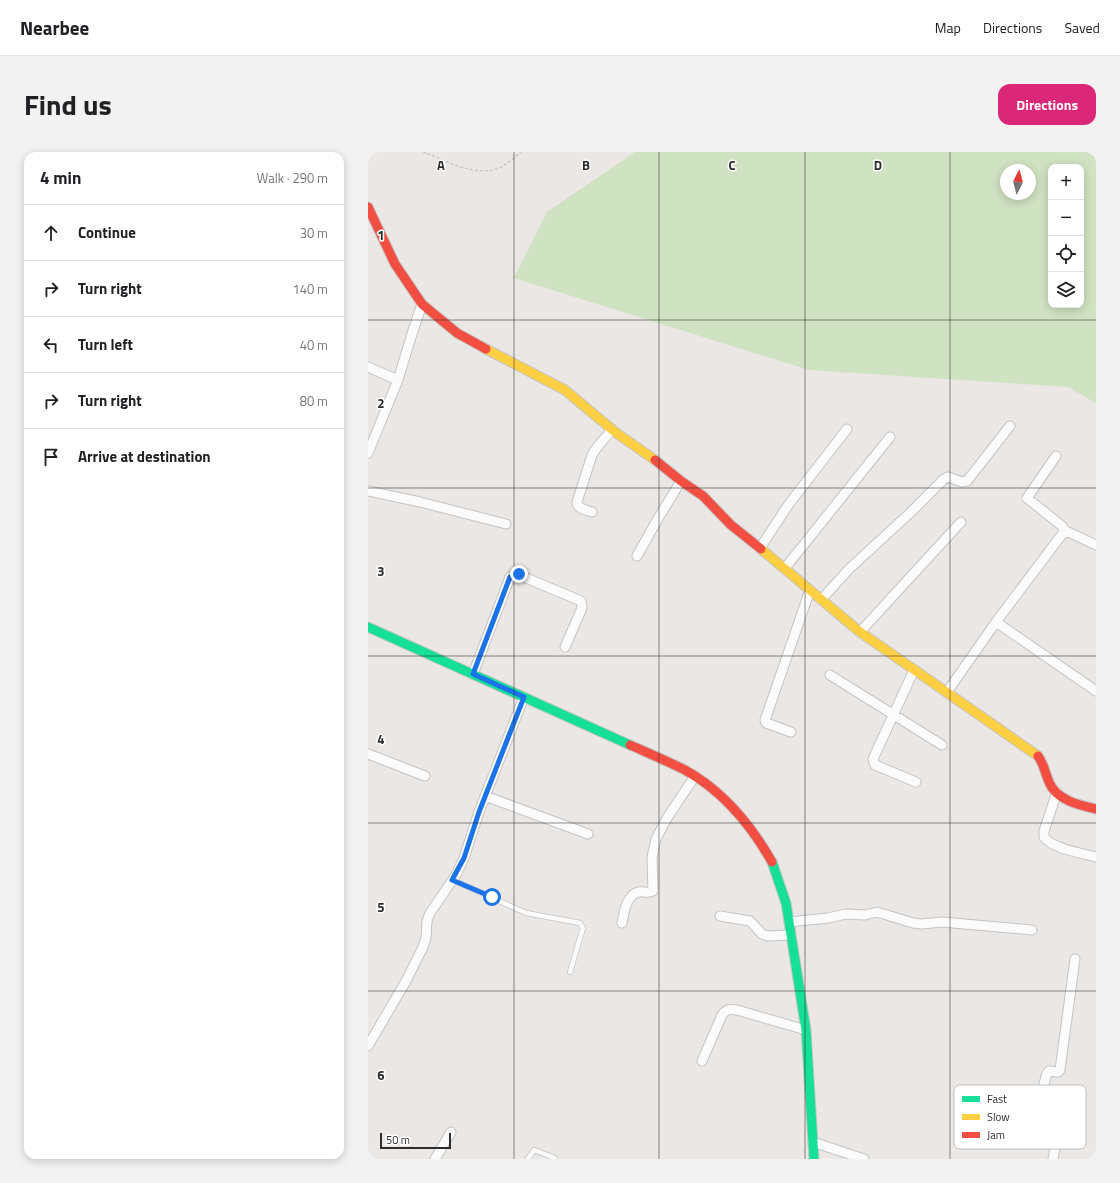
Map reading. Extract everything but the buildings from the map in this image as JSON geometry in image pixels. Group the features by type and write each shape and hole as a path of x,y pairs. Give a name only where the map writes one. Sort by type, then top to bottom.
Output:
{"street":[{"path":"368,206 395,264 422,304 457,333 499,357 565,390 612,430 650,456 681,482 703,496 731,525 785,568 860,632 1037,754 1044,764 1052,788 1057,792 1075,803 1096,809"},
{"path":"368,453 398,380 422,304"},
{"path":"368,367 398,380"},
{"path":"821,600 849,569 916,508 946,477 964,483 967,482 1010,426"},
{"path":"760,548 789,504 847,429"},
{"path":"592,512 579,507 577,502 592,455 612,430"},
{"path":"785,568 890,437"},
{"path":"1056,456 1027,498 1062,526 1064,530 1096,545"},
{"path":"637,556 681,482"},
{"path":"368,491 420,502 506,524"},
{"path":"860,632 961,522"},
{"path":"947,692 996,622 1064,530"},
{"path":"473,674 510,577 513,575 519,574 583,603 565,647"},
{"path":"791,732 766,723 765,720 810,590"},
{"path":"996,622 1096,691"},
{"path":"368,627 684,770 709,785 732,805 760,840 774,865 786,903 806,1030 814,1159"},
{"path":"914,670 873,759 874,764 916,782"},
{"path":"830,675 942,745"},
{"path":"368,1046 406,981 423,947 426,938 427,921 430,913 452,880 464,858 485,796 524,697"},
{"path":"368,754 425,776"},
{"path":"622,923 631,897 637,893 650,893 654,891 652,857 656,839 667,818 695,776"},
{"path":"1057,792 1044,831 1044,837 1049,842 1096,857"},
{"path":"485,796 588,834"},
{"path":"789,922 828,918 846,914 865,915 877,912 913,924 942,922 1032,930"},
{"path":"720,916 750,921 762,934 768,936 791,935"},
{"path":"1044,1085 1048,1071 1059,1071 1075,959"},
{"path":"702,1061 722,1015 728,1010 737,1010 806,1030"},
{"path":"435,1159 451,1132"},
{"path":"812,1142 864,1159"},
{"path":"1053,1159 1055,1149"}],"lane":[{"path":"452,880 526,913 580,923 583,928 570,972"},
{"path":"528,1159 534,1150 555,1158"}],"path":[{"path":"423,152 464,168 484,170 500,167 521,152"}],"green space":[{"path":"635,152 1096,152 1096,403 1068,387 809,370 514,278 547,212"}],"traffic: fast":[{"path":"368,627 630,745"},
{"path":"772,862 786,903 806,1030 814,1159"}],"traffic: slow":[{"path":"486,349 565,390 615,432 655,460"},
{"path":"761,549 860,632 1038,756"}],"traffic: jam":[{"path":"368,207 395,264 422,304 457,333 486,349"},
{"path":"655,460 703,496 731,525 761,549"},
{"path":"630,745 685,770 712,788 745,822 764,848 772,862"},
{"path":"1038,756 1052,788 1057,793 1069,801 1096,809"}],"route":[{"path":"492,897 452,880 464,858 479,812 524,697 473,674 510,577 519,574"}]}
